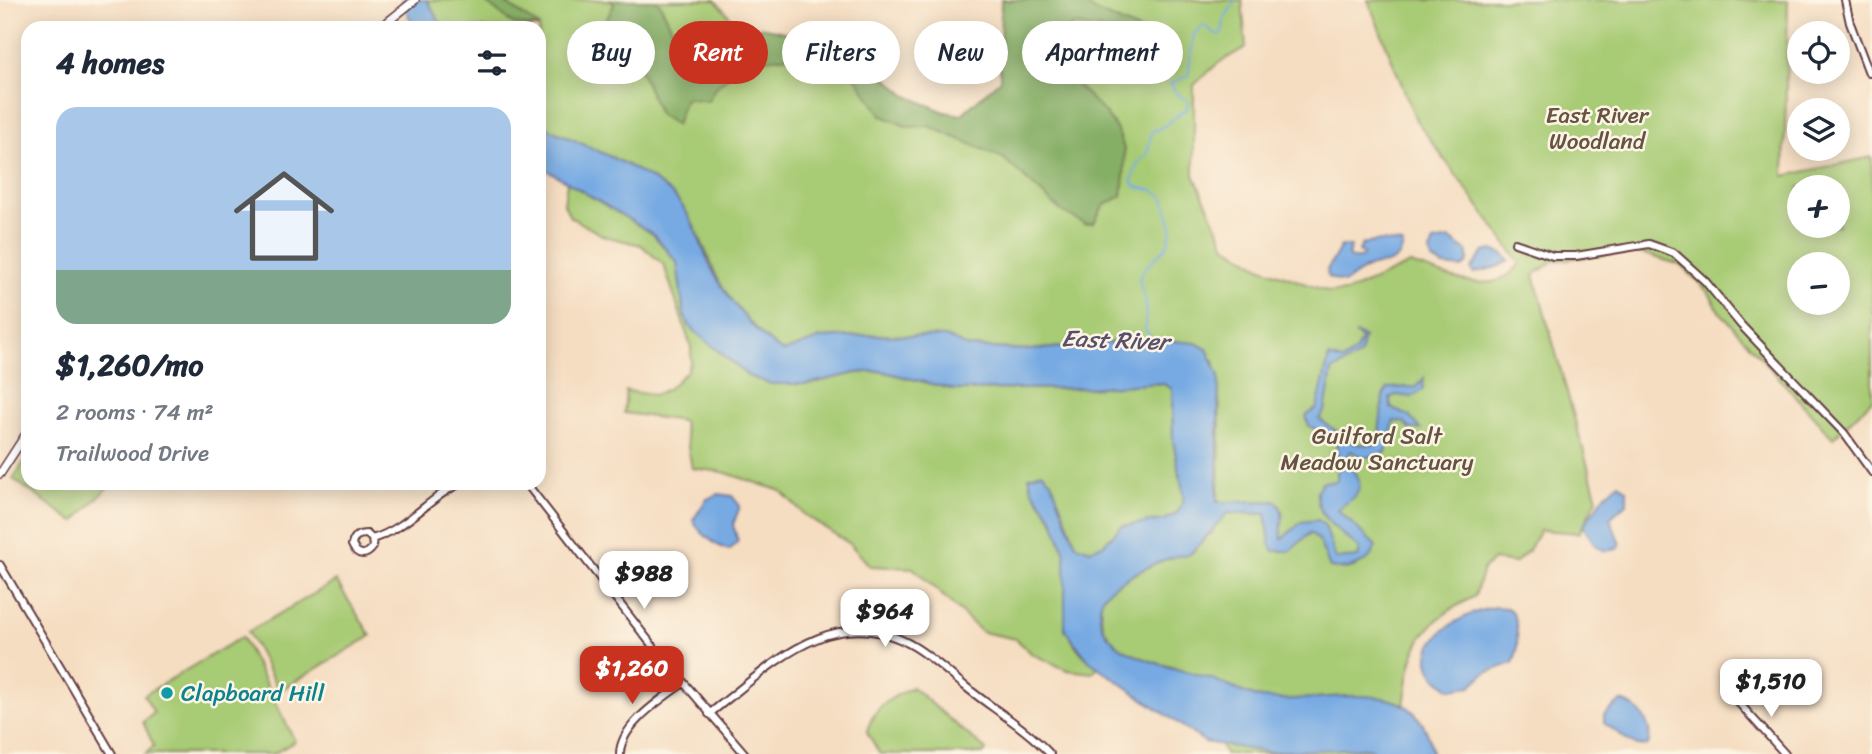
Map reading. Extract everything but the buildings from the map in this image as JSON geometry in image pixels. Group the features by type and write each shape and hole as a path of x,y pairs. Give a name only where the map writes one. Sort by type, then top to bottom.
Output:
{"street":[{"path":"388,21 415,0"},
{"path":"1845,0 1850,23 1869,73"},
{"path":"1515,243 1553,256 1576,256 1641,244 1658,245 1674,253 1705,281 1741,325 1844,433 1872,472"},
{"path":"0,474 21,442"},
{"path":"372,539 414,518 452,490"},
{"path":"531,490 683,683 744,754"},
{"path":"0,565 111,754"},
{"path":"709,714 790,650 815,638 840,631 865,631 885,634 916,648 1050,754"},
{"path":"620,754 620,748 634,724 647,710 683,683"},
{"path":"1738,702 1785,754"}],"green space":[{"name":"Guilford Salt Meadow Sanctuary","path":"427,0 715,0 734,21 669,21 669,84 768,84 768,29 782,32 782,84 893,84 907,96 944,112 961,115 996,84 1008,84 1008,21 1001,21 1001,0 1242,0 1246,47 1217,64 1194,85 1194,175 1226,246 1262,268 1329,292 1347,292 1410,264 1468,282 1483,283 1497,281 1509,275 1520,263 1416,120 1368,0 1788,0 1784,176 1787,175 1787,238 1850,238 1850,175 1789,175 1872,157 1872,400 1833,438 1719,311 1709,293 1681,265 1634,251 1553,261 1534,275 1597,499 1579,533 1540,530 1529,550 1515,563 1494,560 1483,569 1475,596 1441,617 1421,639 1410,667 1404,706 1424,727 1432,754 1225,754 1190,672 1149,661 1122,648 1111,640 1104,629 1100,610 1103,596 1113,587 1213,533 1217,515 1220,436 1214,360 1151,339 1031,350 968,347 945,337 875,335 821,338 783,352 755,328 729,297 693,225 674,197 630,166 546,127 546,21 439,21"},
{"path":"483,0 501,0 531,21 509,21"},
{"path":"610,0 654,0 660,4 669,22 669,84 720,84 708,101 685,98 676,125 659,114 646,84 655,84 655,21 606,21 614,4"},
{"path":"1001,0 1081,0 1093,10 1118,21 1022,21 1022,84 1075,84 1108,117 1123,146 1125,158 1122,196 1103,206 1094,223 1085,224 1060,210 1003,158 929,126 908,127 882,116 860,84 893,84 907,96 944,112 961,115 996,84 1008,84 1008,21 1001,21"},
{"path":"768,29 782,32 782,57 768,59"},
{"path":"567,182 653,234 677,262 684,315 690,327 748,376 808,384 856,373 881,371 955,390 1087,388 1162,383 1172,389 1173,441 1183,491 1183,503 1177,514 1164,520 1122,526 1103,545 1091,550 1076,545 1051,481 1032,489 1053,521 1064,547 1068,630 1083,655 1098,667 1092,673 1067,670 1032,654 1016,639 982,632 913,568 870,566 850,544 805,515 781,491 723,472 692,468 683,421 624,413 626,391 654,395 668,389 686,372 691,362 691,347 664,265 641,245 604,236 570,217 564,204"},
{"path":"21,467 21,485 13,479"},
{"path":"29,490 105,490 74,522"},
{"path":"336,581 371,636 279,691 248,632"},
{"path":"242,637 295,741 273,754 145,754 154,746 143,722 154,713 144,695"},
{"path":"912,687 986,750 983,754 880,754 867,732 873,716 884,704"}],"water":[{"path":"402,0 427,0 439,21 411,21"},
{"path":"546,127 627,165 673,195 688,215 712,270 731,300 756,329 783,352 821,338 875,335 945,337 968,347 1031,350 1151,339 1196,343 1207,349 1219,375 1217,502 1276,501 1282,510 1282,539 1301,522 1318,520 1325,526 1336,559 1358,557 1360,549 1331,524 1320,509 1317,491 1322,482 1337,481 1338,449 1334,438 1309,426 1306,416 1317,408 1329,357 1342,361 1356,351 1361,339 1355,334 1364,337 1360,355 1332,371 1325,411 1319,419 1355,444 1378,445 1383,396 1388,388 1417,387 1424,378 1423,390 1412,397 1396,395 1390,398 1391,408 1409,416 1421,429 1410,429 1404,422 1394,421 1386,452 1368,457 1351,451 1347,456 1359,485 1355,496 1338,510 1376,546 1369,558 1351,568 1330,568 1318,539 1310,533 1290,551 1274,551 1270,544 1266,514 1228,513 1189,555 1158,563 1111,588 1102,599 1100,615 1104,630 1114,642 1128,651 1144,659 1212,679 1256,697 1295,699 1368,696 1400,703 1413,712 1423,724 1432,754 1380,754 1367,748 1266,752 1205,742 1089,661 1065,630 1065,554 1053,519 1032,489 1029,476 1042,472 1051,481 1076,545 1090,550 1103,545 1122,526 1164,520 1176,514 1183,503 1183,491 1173,441 1172,389 1162,383 1087,388 955,390 881,371 856,373 808,384 771,384 748,376 690,327 684,315 677,262 653,234 546,169"},
{"path":"1450,239 1468,252 1468,262 1462,268 1444,266 1432,260 1430,251 1434,242"},
{"path":"1382,241 1403,244 1399,257 1369,267 1344,283 1328,277 1327,270 1341,246 1351,247 1348,254 1350,258 1361,258 1364,254 1359,251 1362,244"},
{"path":"1492,250 1505,255 1509,261 1473,273 1471,269 1484,252"},
{"path":"1619,483 1627,490 1627,503 1610,518 1620,544 1617,549 1605,551 1595,545 1583,526 1606,494"},
{"path":"719,494 732,496 740,506 733,525 738,541 730,550 708,538 693,520 707,499"},
{"path":"1495,607 1507,608 1514,618 1517,642 1513,663 1485,673 1471,686 1450,689 1435,675 1428,662 1430,649 1437,637 1449,627 1479,611"},
{"path":"1621,701 1634,707 1644,718 1649,731 1648,745 1636,746 1604,723 1604,715"}],"waterway":[{"name":"East River","path":"1152,341 1145,328 1146,303 1139,279 1144,269 1167,246 1172,227 1164,198 1153,190 1136,187 1132,181 1137,166 1147,154 1152,131 1163,127 1187,109 1188,101 1177,94 1170,84 1188,76 1194,34 1204,25 1216,35 1222,34 1224,20 1235,0"}],"place":[{"name":"Clapboard Hill","path":"167,693"}],"park label":[{"name":"East River Woodland","path":"1597,128"}]}
